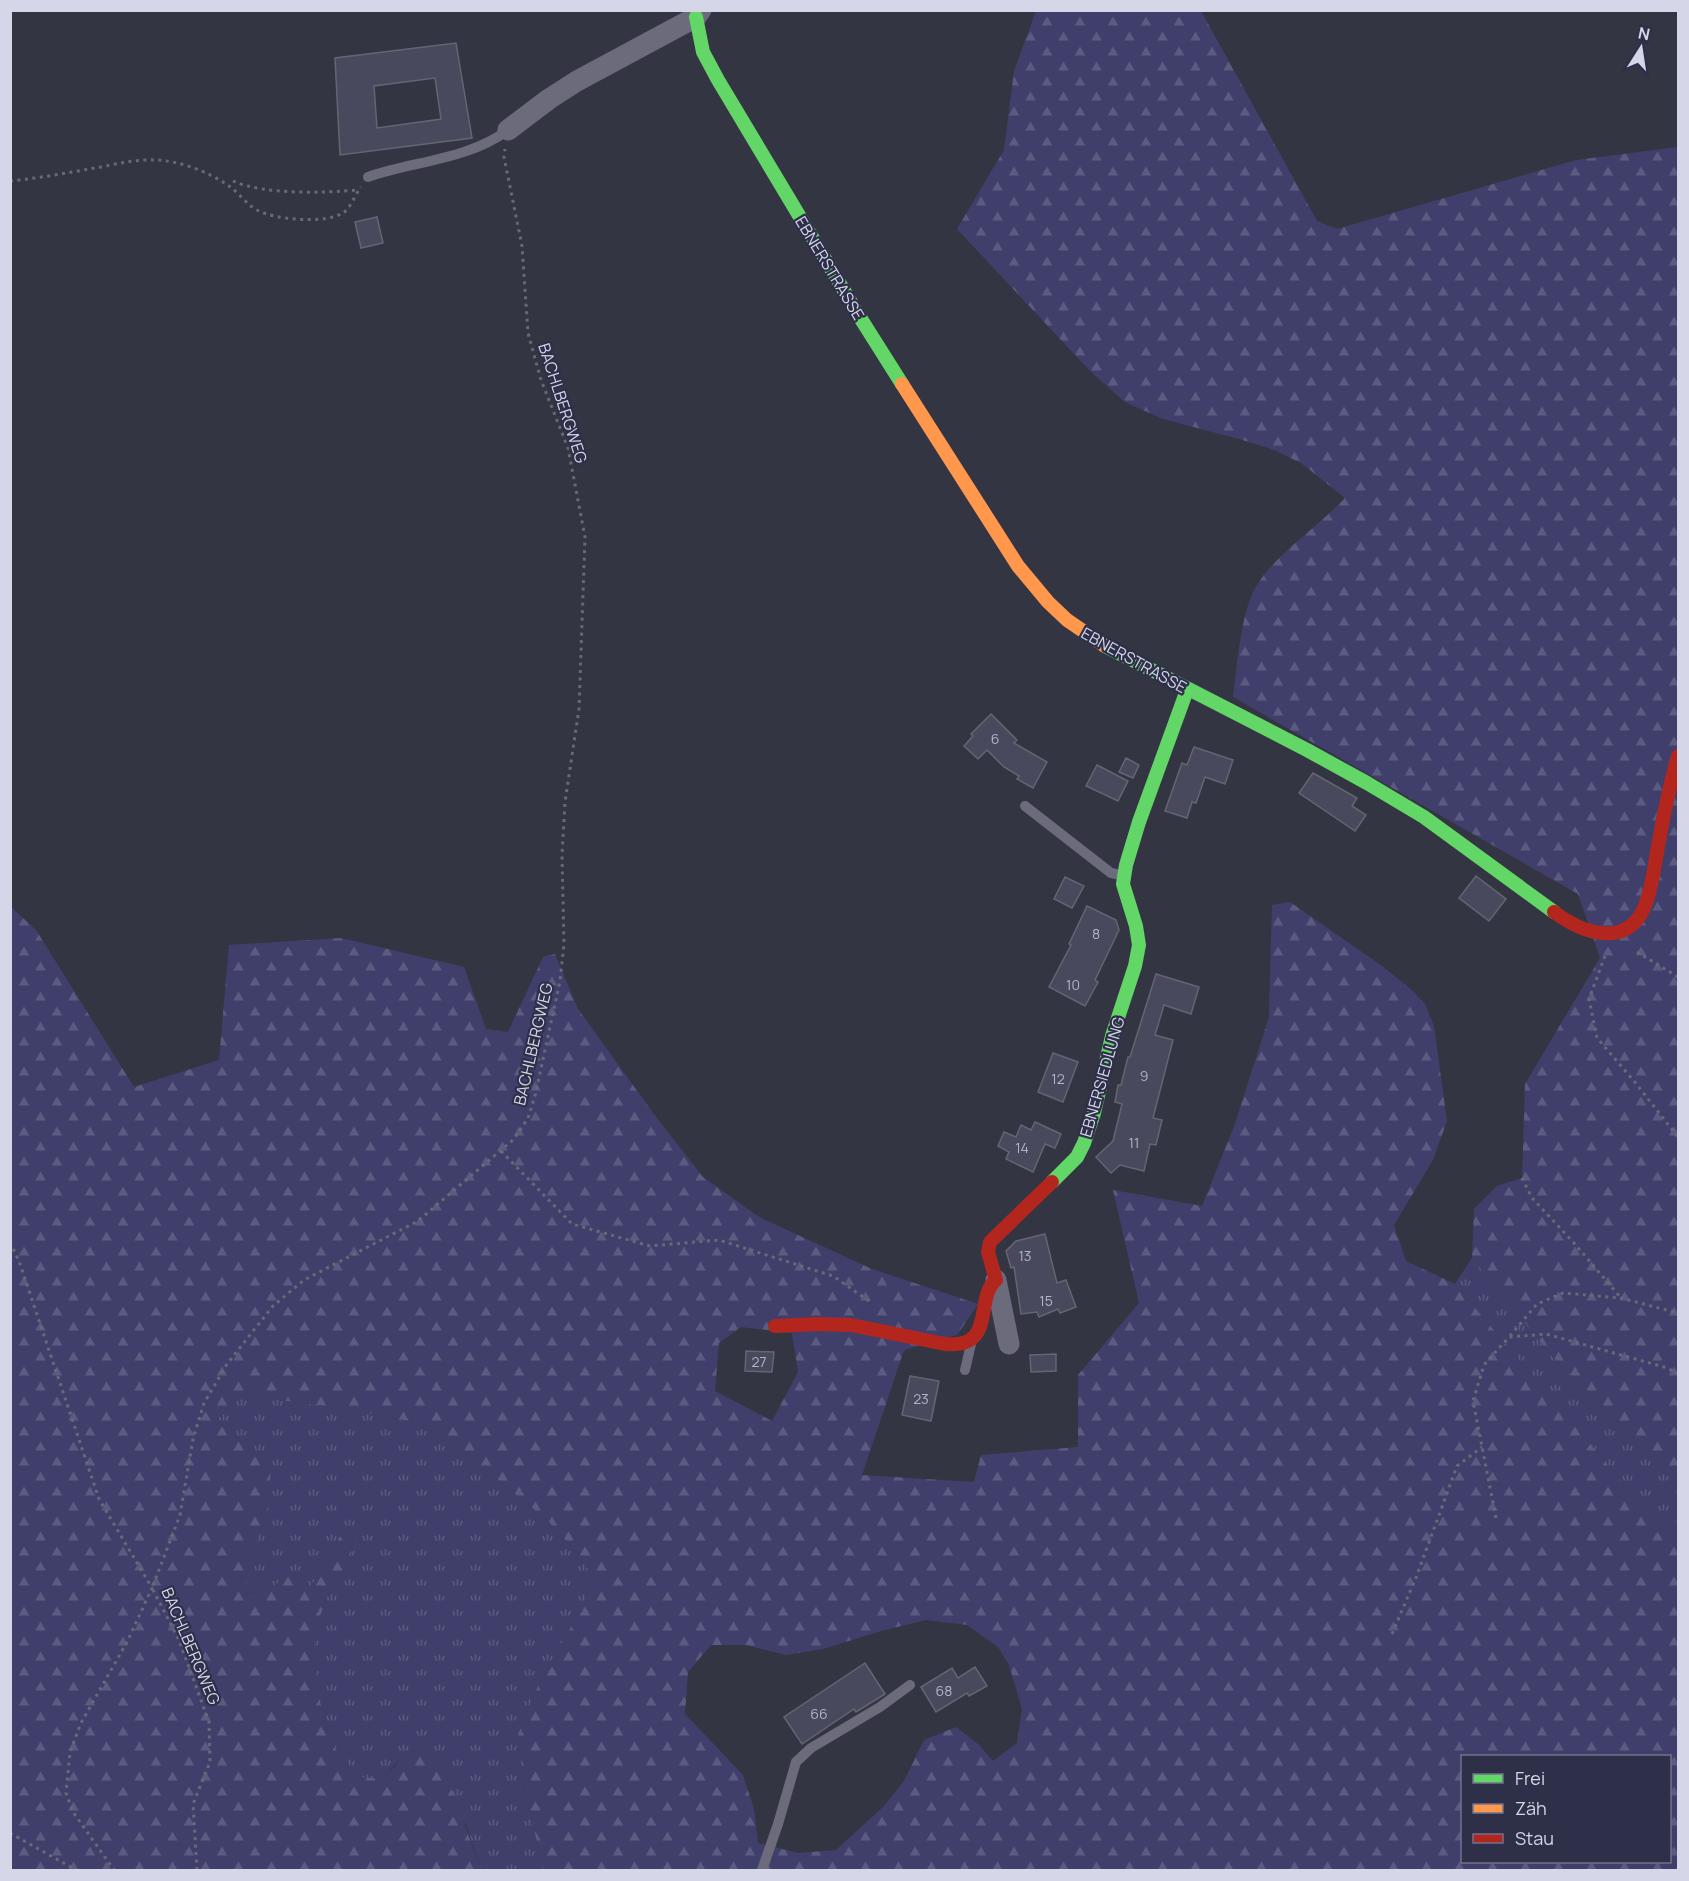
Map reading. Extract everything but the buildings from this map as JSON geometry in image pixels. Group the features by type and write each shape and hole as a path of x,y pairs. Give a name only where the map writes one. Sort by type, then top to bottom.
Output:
{"street":[{"name":"EBNERSTRASSE","path":"508,130 577,81 698,14 703,51 734,109 861,319 1018,566 1048,602 1067,620 1115,652 1307,750 1424,817 1566,921 1588,931 1608,935"},
{"name":"EBNERSIEDLUNG","path":"1009,1344 988,1252 990,1242 1077,1157 1093,1118 1112,1038 1138,956 1138,936 1125,891 1124,875 1133,838 1187,690"},
{"path":"1608,935 1621,932 1632,925 1647,902 1668,792 1678,756"},
{"path":"775,1326 859,1325 948,1343 962,1343 969,1340 984,1320 988,1287 996,1280"}],"lane":[{"path":"368,177 466,151 508,130"},
{"path":"1025,806 1111,873 1124,875"},
{"path":"965,1370 971,1345 969,1340"},
{"path":"762,1870 781,1815 793,1769 802,1754 880,1707 910,1685"}],"path":[{"name":"BACHLBERGWEG","path":"197,1870 193,1804 210,1762 209,1722 178,1640 152,1588 180,1515 193,1439 204,1403 227,1364 273,1306 304,1280 418,1221 514,1139 528,1118 535,1096 560,981 564,944 562,855 565,802 579,709 585,537 568,448 541,380 528,333 522,246 504,157 508,130"},
{"path":"10,181 133,161 158,160 185,165 212,176 260,211 282,217 310,219 326,218 342,213 368,177"},
{"path":"233,181 266,190 321,192 358,190"},
{"path":"1608,935 1606,953 1589,999 1597,1038 1678,1137"},
{"path":"1637,952 1678,977"},
{"path":"501,1150 572,1224 650,1246 719,1240 833,1276 879,1307"},
{"path":"1522,1178 1532,1198 1622,1298"},
{"path":"10,1242 19,1260 99,1499 152,1588 127,1642 81,1723 70,1752 66,1793 73,1812 114,1870"},
{"path":"1496,1518 1473,1401 1484,1365 1537,1304 1563,1293 1622,1298 1678,1312"},
{"path":"1509,1337 1546,1334 1678,1373"},
{"path":"1392,1634 1417,1575 1457,1466 1482,1446"},
{"path":"10,1833 76,1870"}],"green space":[{"path":"1036,11 1201,11 1317,221 1337,229 1576,160 1678,147 1678,1475 1630,1433 1550,1354 1472,1258 1474,1209 1497,1186 1522,1178 1525,1084 1600,958 1578,894 1233,697 1243,623 1257,585 1286,551 1345,498 1301,463 1274,450 1163,419 1125,402 1089,370 957,229 1004,150 1014,71"},
{"path":"1290,902 1382,966 1425,1004 1434,1026 1447,1121 1433,1160 1394,1225 1406,1261 1455,1284 1678,1548 1678,1870 544,1870 524,1790 518,1734 541,1679 584,1604 593,1580 585,1562 546,1519 473,1460 420,1423 347,1409 241,1395 217,1419 271,1468 268,1514 251,1552 244,1594 267,1590 289,1576 310,1587 328,1563 339,1537 353,1537 351,1558 328,1595 313,1635 318,1693 330,1742 358,1777 383,1776 391,1771 403,1755 412,1751 422,1751 436,1758 446,1774 481,1870 11,1870 10,906 36,930 134,1087 219,1060 229,945 341,938 464,967 486,1029 508,1032 543,957 555,954 578,1009 656,1117 703,1177 759,1217 872,1269 978,1304 957,1335 904,1350 862,1475 974,1482 981,1455 1078,1447 1078,1375 1139,1303 1113,1190 1202,1206 1235,1124 1269,1017 1272,905","holes":["741,1327 792,1333 798,1372 772,1421 715,1391 719,1343","926,1620 967,1625 998,1647 1009,1665 1022,1709 1017,1743 993,1761 979,1745 956,1727 924,1740 904,1781 883,1807 836,1850 798,1853 758,1843 754,1809 743,1775 685,1714 688,1672 711,1645 746,1645 786,1655 823,1649"]},
{"path":"1472,1258 1550,1354 1630,1433 1678,1475 1678,1548 1455,1284"},
{"path":"241,1395 347,1409 420,1423 473,1460 546,1519 585,1562 593,1580 584,1605 541,1679 518,1734 524,1790 544,1870 481,1870 466,1825 415,1750 402,1756 384,1778 371,1779 358,1777 330,1742 318,1693 313,1635 328,1595 351,1558 353,1537 339,1537 328,1563 310,1587 289,1576 267,1590 243,1594 251,1552 268,1514 271,1468 217,1419"}],"traffic: fast":[{"path":"696,17 703,52 718,80 902,384"},
{"path":"1105,646 1367,783 1424,817 1554,912"},
{"path":"1052,1182 1077,1157 1084,1143 1094,1113 1112,1036 1135,966 1139,945 1136,926 1123,884 1126,865 1139,822 1187,690"}],"traffic: slow":[{"path":"902,384 1018,566 1048,602 1067,620 1105,646"}],"traffic: jam":[{"path":"1554,912 1580,927 1606,933 1619,932 1630,926 1640,916 1651,886 1665,809 1678,756"},
{"path":"775,1326 851,1325 945,1344 961,1343 972,1339 978,1331 986,1298 996,1280 988,1252 990,1242 1052,1182"}]}
